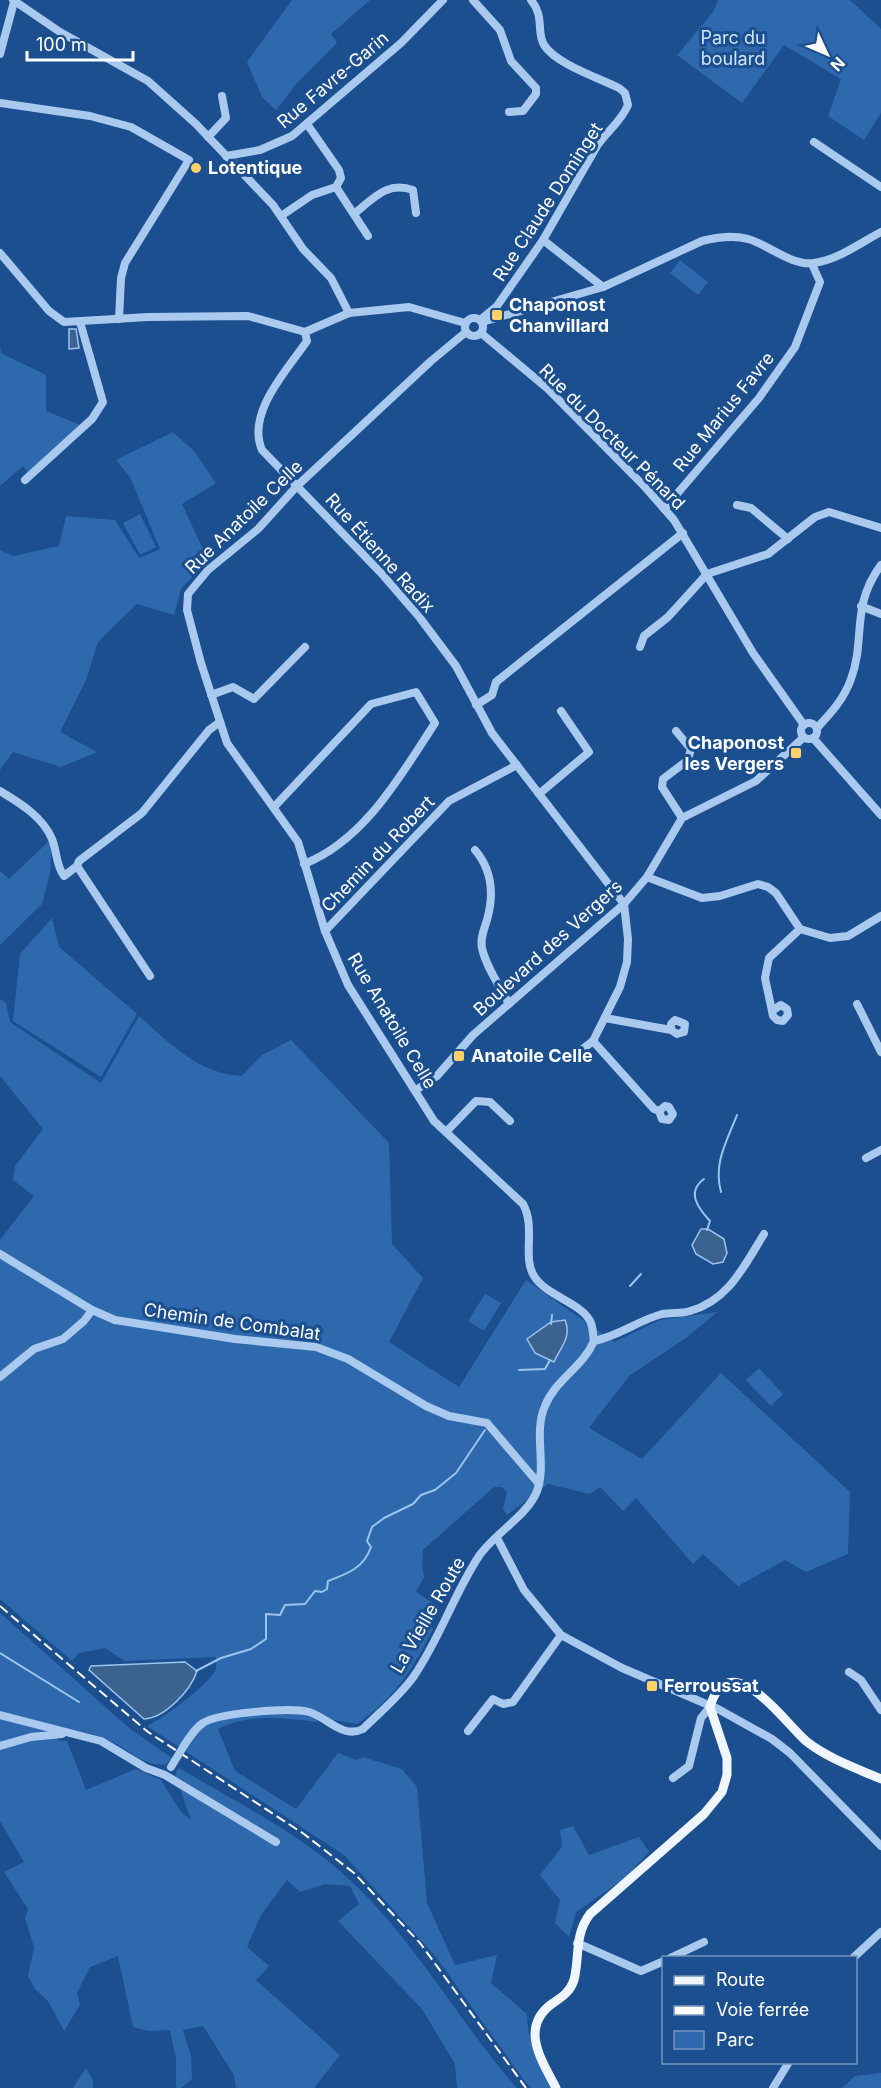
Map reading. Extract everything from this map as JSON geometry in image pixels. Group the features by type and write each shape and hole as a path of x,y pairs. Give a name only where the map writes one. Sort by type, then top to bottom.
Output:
{"main road":[{"path":"556,2088 538,2048 534,2026 541,2013 563,1996 571,1986 577,1943 583,1923 590,1914 704,1814 722,1792 727,1775 727,1758 710,1707 718,1690 726,1684 746,1684 757,1691 806,1740 822,1752 881,1779"}],"street":[{"name":"Rue Favre-Garin","path":"226,156 276,145 307,124 401,43 443,0"},
{"path":"473,0 500,30 511,61 536,88 536,94 522,111 509,112"},
{"name":"Rue Claude Dominget","path":"481,321 497,306 543,240 597,146 622,119 628,105 625,93 619,88 558,58 544,44 540,11 531,0"},
{"path":"0,54 14,1 60,32 148,81 208,137 281,216 303,249 331,278 349,313"},
{"path":"208,137 226,118 222,96"},
{"path":"0,103 90,116 131,127 189,160 125,263 120,278 119,319"},
{"path":"281,216 312,195 336,187 341,178 339,170 307,124"},
{"path":"814,142 881,187"},
{"path":"355,213 393,186 413,190 416,213"},
{"path":"336,187 368,236"},
{"path":"465,323 471,318 481,321 603,288 702,241 720,237 750,240 786,256 812,264 842,254 881,232"},
{"path":"543,240 603,288"},
{"path":"0,253 49,311 64,322 248,316 305,332 349,313 409,307 465,323"},
{"name":"Rue Marius Favre","path":"664,509 759,398 795,347 820,282 812,264"},
{"path":"465,323 466,332 473,336 481,333 481,321"},
{"path":"25,480 92,419 103,402 80,322"},
{"name":"Rue Étienne Radix","path":"305,332 307,341 268,399 258,425 258,440 262,450 381,573 420,618 456,666 492,733 624,904"},
{"name":"Rue Anatoile Celle","path":"466,332 431,361 297,486 258,529 208,570 188,594 187,610 227,743 275,806 298,842 325,931 348,985 434,1121 523,1204 529,1217 532,1274 543,1286 584,1314 591,1322 594,1341"},
{"name":"Rue du Docteur Pénard","path":"481,333 548,389 664,509 683,533 753,653 804,725"},
{"path":"737,505 751,508 788,539"},
{"path":"640,647 644,636 668,617 707,574 768,554 815,517 830,512 881,528"},
{"path":"476,705 492,695 496,682 539,645 683,533"},
{"path":"813,738 817,728 843,696 852,678 861,606 868,586 881,565"},
{"path":"861,606 881,614"},
{"path":"211,695 233,687 254,699 305,647"},
{"path":"275,806 371,704 416,692 435,723 409,763 366,818 336,848 304,864"},
{"path":"539,794 589,752 561,711"},
{"path":"0,791 33,813 43,826 52,838 64,876 77,866 79,861 142,813 209,730 220,722"},
{"path":"804,737 801,730 804,725 813,724 817,728"},
{"path":"676,731 691,749 688,760 663,779 662,787 681,818 756,781 804,737 813,738 881,815"},
{"name":"Chemin du Robert","path":"325,931 449,801 518,765"},
{"name":"Boulevard des Vergers","path":"416,1090 437,1076 473,1035 624,904 647,877 681,818"},
{"path":"475,850 483,859 492,887 491,903 482,936 482,947 509,1004"},
{"path":"77,866 150,976"},
{"path":"647,877 702,898 720,896 758,884 768,886 776,893 800,928 830,938 848,936 881,916"},
{"path":"571,1058 593,1041 620,987 627,962 628,939 624,904"},
{"path":"773,1010 765,978 769,958 800,928"},
{"path":"856,1004 881,1052"},
{"path":"605,1018 671,1030"},
{"path":"593,1041 654,1109 659,1111"},
{"path":"446,1132 476,1101 490,1102 510,1121"},
{"path":"866,1158 881,1150"},
{"path":"594,1341 612,1337 662,1314 689,1312 711,1303 730,1287 764,1234"},
{"name":"Chemin de Combalat","path":"0,1254 92,1310 115,1320 236,1339 316,1347 348,1359 426,1406 449,1416 487,1423 539,1484"},
{"path":"0,1377 34,1349 63,1339 84,1321 92,1310"},
{"name":"La Vieille Route","path":"165,1775 185,1744 205,1722 268,1711 309,1712 344,1732 354,1733 363,1729 412,1679 480,1555 508,1523 528,1506 539,1484 540,1422 544,1406 552,1392 589,1353 594,1341"},
{"path":"497,1538 524,1590 561,1635 622,1668 710,1707 772,1738 790,1753 881,1846"},
{"path":"468,1731 494,1699 503,1704 513,1702 561,1635"},
{"path":"849,1672 861,1680 881,1710"},
{"path":"673,1778 689,1766 701,1718 710,1707"},
{"path":"0,1715 7,1714 67,1734 101,1741 151,1771 165,1775 276,1842"},
{"path":"0,1746 31,1737 67,1734"},
{"path":"855,1956 881,1932"},
{"path":"674,1956 704,1942"},
{"path":"577,1943 641,1971 662,1961"},
{"path":"773,2088 788,2064"}],"green space":[{"path":"292,0 370,0 331,34 337,43 297,83 276,110 262,97 247,62"},
{"name":"Parc du boulard","path":"718,0 850,0 881,29 881,113 864,140 828,116 841,79 784,45 742,103 677,55 713,12"},
{"path":"680,260 708,282 698,295 670,273"},
{"path":"0,346 1,353 46,375 46,411 80,425 28,473 23,466 0,486"},
{"path":"173,432 194,451 216,483 182,504 208,560 181,589 174,615 137,604 98,642 86,680 60,732 97,752 61,767 13,752 0,770 0,550 13,556 59,546 66,516 115,520 139,558 160,549 130,477 116,460"},
{"path":"140,514 156,547 140,555 123,523"},
{"path":"52,838 50,873 42,904 0,945 0,871 9,879"},
{"path":"52,918 59,947 137,1014 101,1077 13,1021 20,954"},
{"path":"0,999 6,1003 10,1022 101,1083 139,1016 198,1063 226,1074 242,1076 262,1055 291,1040 389,1143 392,1244 423,1278 389,1342 459,1387 526,1280 614,1342 660,1320 717,1312 686,1338 629,1376 589,1428 642,1459 721,1373 850,1492 848,1554 806,1572 785,1560 738,1586 703,1554 693,1564 636,1498 623,1511 600,1487 590,1494 548,1484 507,1515 503,1509 507,1492 502,1487 494,1487 423,1550 424,1577 416,1592 437,1606 427,1625 433,1629 402,1682 371,1714 357,1724 333,1720 320,1712 317,1722 267,1718 242,1721 218,1729 235,1771 296,1809 338,1753 356,1760 363,1757 402,1769 417,1787 427,1903 455,1965 497,1955 491,1983 527,2014 531,2043 551,2088 531,2088 436,1957 344,1855 147,1726 173,1710 211,1677 216,1670 216,1657 125,1661 105,1648 79,1653 72,1661 0,1599 0,1240 34,1196 13,1180 15,1166 43,1129 0,1076"},
{"path":"485,1294 501,1303 484,1331 468,1321"},
{"path":"759,1368 783,1394 771,1406 746,1380"},
{"path":"0,1613 129,1728 172,1758 165,1765 149,1763 104,1738 58,1727 57,1740 67,1741 86,1790 136,1769 161,1780 181,1812 191,1820 175,1774 179,1768 311,1848 351,1881 396,1930 517,2088 457,2088 455,2064 422,2009 338,1921 359,1904 350,1886 325,1884 300,1892 287,1880 261,1915 247,1947 269,1966 256,1980 340,2055 314,2088 236,2088 234,2075 203,2026 183,2030 191,2056 192,2079 181,2088 176,2088 176,2059 170,2030 148,2031 133,2027 118,1956 90,1967 77,1993 80,2005 64,2031 48,2001 35,1989 28,1976 34,1947 25,1918 28,1909 4,1872 24,1862 0,1821"},
{"path":"573,1826 589,1855 639,1837 649,1852 624,1879 576,1912 569,1937 555,1923 560,1900 540,1875 562,1847 560,1830"},
{"path":"86,2068 93,2081 93,2088 73,2088"},
{"path":"881,2073 881,2088 842,2088 855,2076"}],"shaded area":[{"path":"69,329 76,329 79,348 69,349"},
{"path":"701,1229 708,1229 724,1239 727,1253 723,1262 713,1264 696,1254 692,1245"},
{"path":"565,1320 567,1331 565,1341 554,1362 535,1353 527,1339 551,1322"},
{"path":"185,1662 197,1671 189,1686 176,1702 160,1714 144,1719 89,1670 91,1666"}],"waterway":[{"path":"721,1192 720,1162 737,1115"},
{"path":"704,1179 696,1189 695,1195 701,1211 710,1221 707,1230"},
{"path":"630,1286 641,1274"},
{"path":"551,1324 552,1315"},
{"path":"519,1370 545,1369 550,1360"},
{"path":"196,1671 221,1658 251,1649 266,1639 266,1614 280,1615 285,1605 305,1604 315,1591 322,1592 327,1589 328,1581 348,1573 359,1565 371,1547 367,1541 372,1527 384,1518 413,1504 421,1495 435,1490 456,1473 485,1430"},
{"path":"0,1653 79,1702"}],"railway":[{"path":"0,1606 148,1732 304,1834 354,1873 420,1943 526,2088"}],"place":[{"name":"Lotentique","path":"196,168"},
{"name":"Chaponost Chanvillard","path":"497,315"},
{"name":"Chaponost les Vergers","path":"796,753"},
{"name":"Anatoile Celle","path":"459,1056"},
{"name":"Ferroussat","path":"652,1686"}]}
